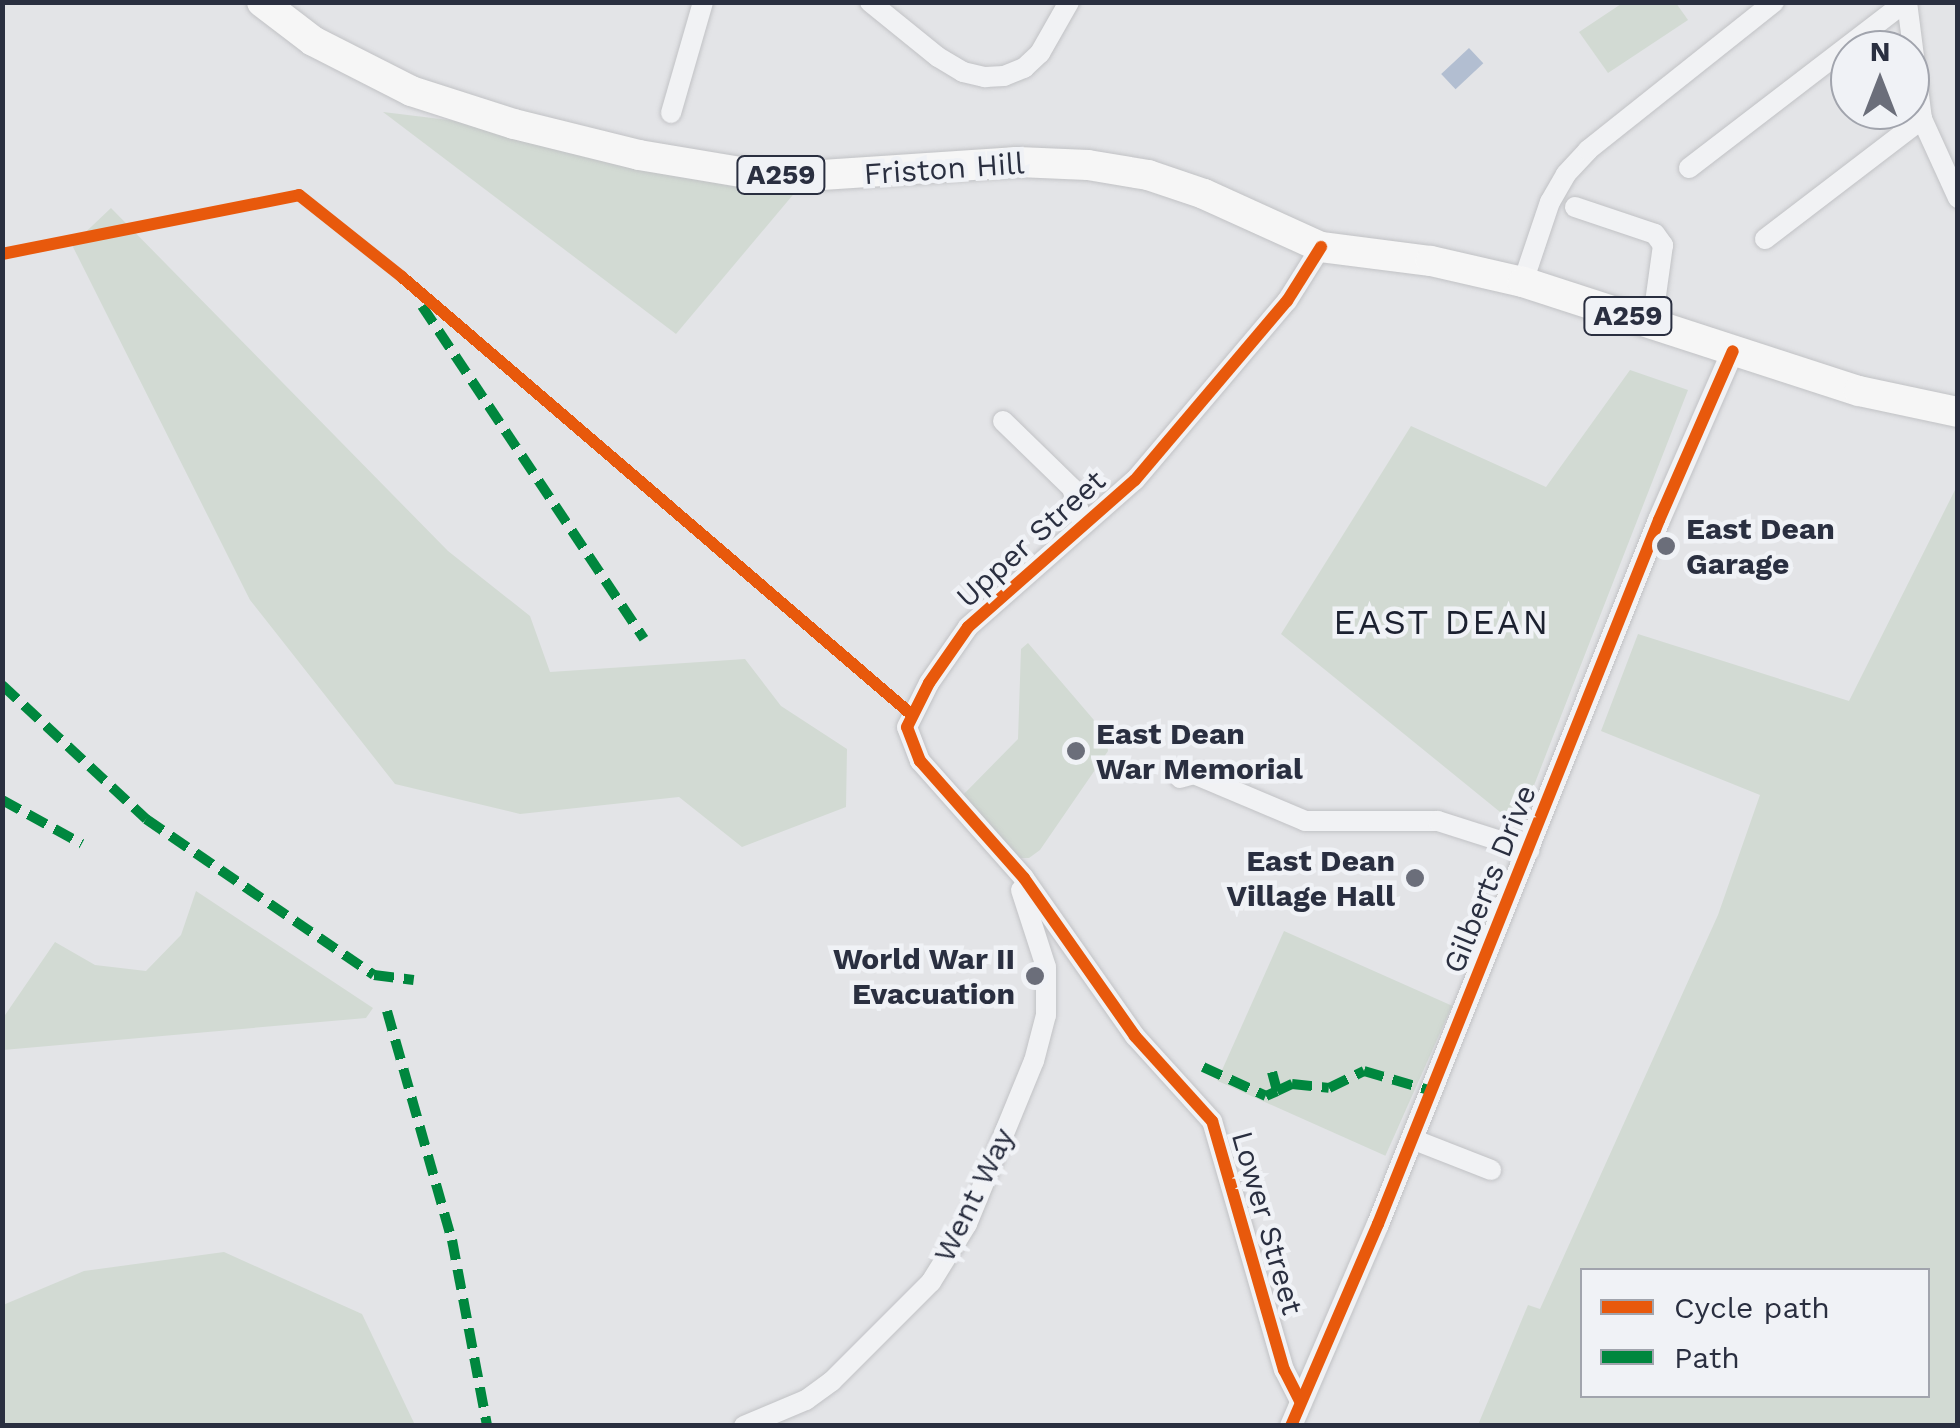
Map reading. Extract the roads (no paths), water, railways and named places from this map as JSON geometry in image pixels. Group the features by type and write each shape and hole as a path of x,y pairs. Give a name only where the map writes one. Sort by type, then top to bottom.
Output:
{"main road":[{"name":"Friston Hill","path":"262,2 326,48 412,91 514,124 639,156 752,174 808,176 1018,162 1088,165 1148,175 1204,194 1321,247 1431,260 1523,282"},
{"name":"A259","path":"1523,282 1860,392 1958,412"}],"street":[{"path":"671,113 703,2"},
{"path":"870,2 938,56 963,72 985,77 1004,76 1024,68 1040,53 1069,2"},
{"path":"1523,282 1550,202 1566,174 1588,150 1774,2"},
{"path":"1690,168 1906,2 1910,30"},
{"path":"1765,238 1906,130"},
{"path":"1927,130 1958,198"},
{"path":"1575,207 1655,234 1663,245 1652,324"},
{"name":"Upper Street","path":"1024,878 920,760 907,727 928,684 968,627 1135,480 1287,301 1321,247"},
{"name":"Gilberts Drive","path":"1291,1426 1412,1139 1659,520 1733,351"},
{"path":"1003,421 1072,488 1083,523"},
{"path":"1180,778 1194,774 1305,821 1438,821 1528,850"},
{"name":"Lower Street","path":"1024,878 1135,1036 1212,1121 1284,1370 1300,1401"},
{"name":"Went Way","path":"744,1426 806,1400 832,1381 931,1282 966,1224 1028,1077 1046,1016 1046,966 1021,893 1024,878"},
{"path":"1412,1139 1492,1170"}],"water":[{"path":"1469,48 1483,63 1456,89 1441,74"}],"place":[{"name":"East Dean Garage","path":"1666,546"},
{"name":"East Dean War Memorial","path":"1076,751"},
{"name":"East Dean Village Hall","path":"1415,878"},
{"name":"World War II Evacuation","path":"1035,976"}],"district":[{"name":"EAST DEAN","path":"1442,622"}]}
